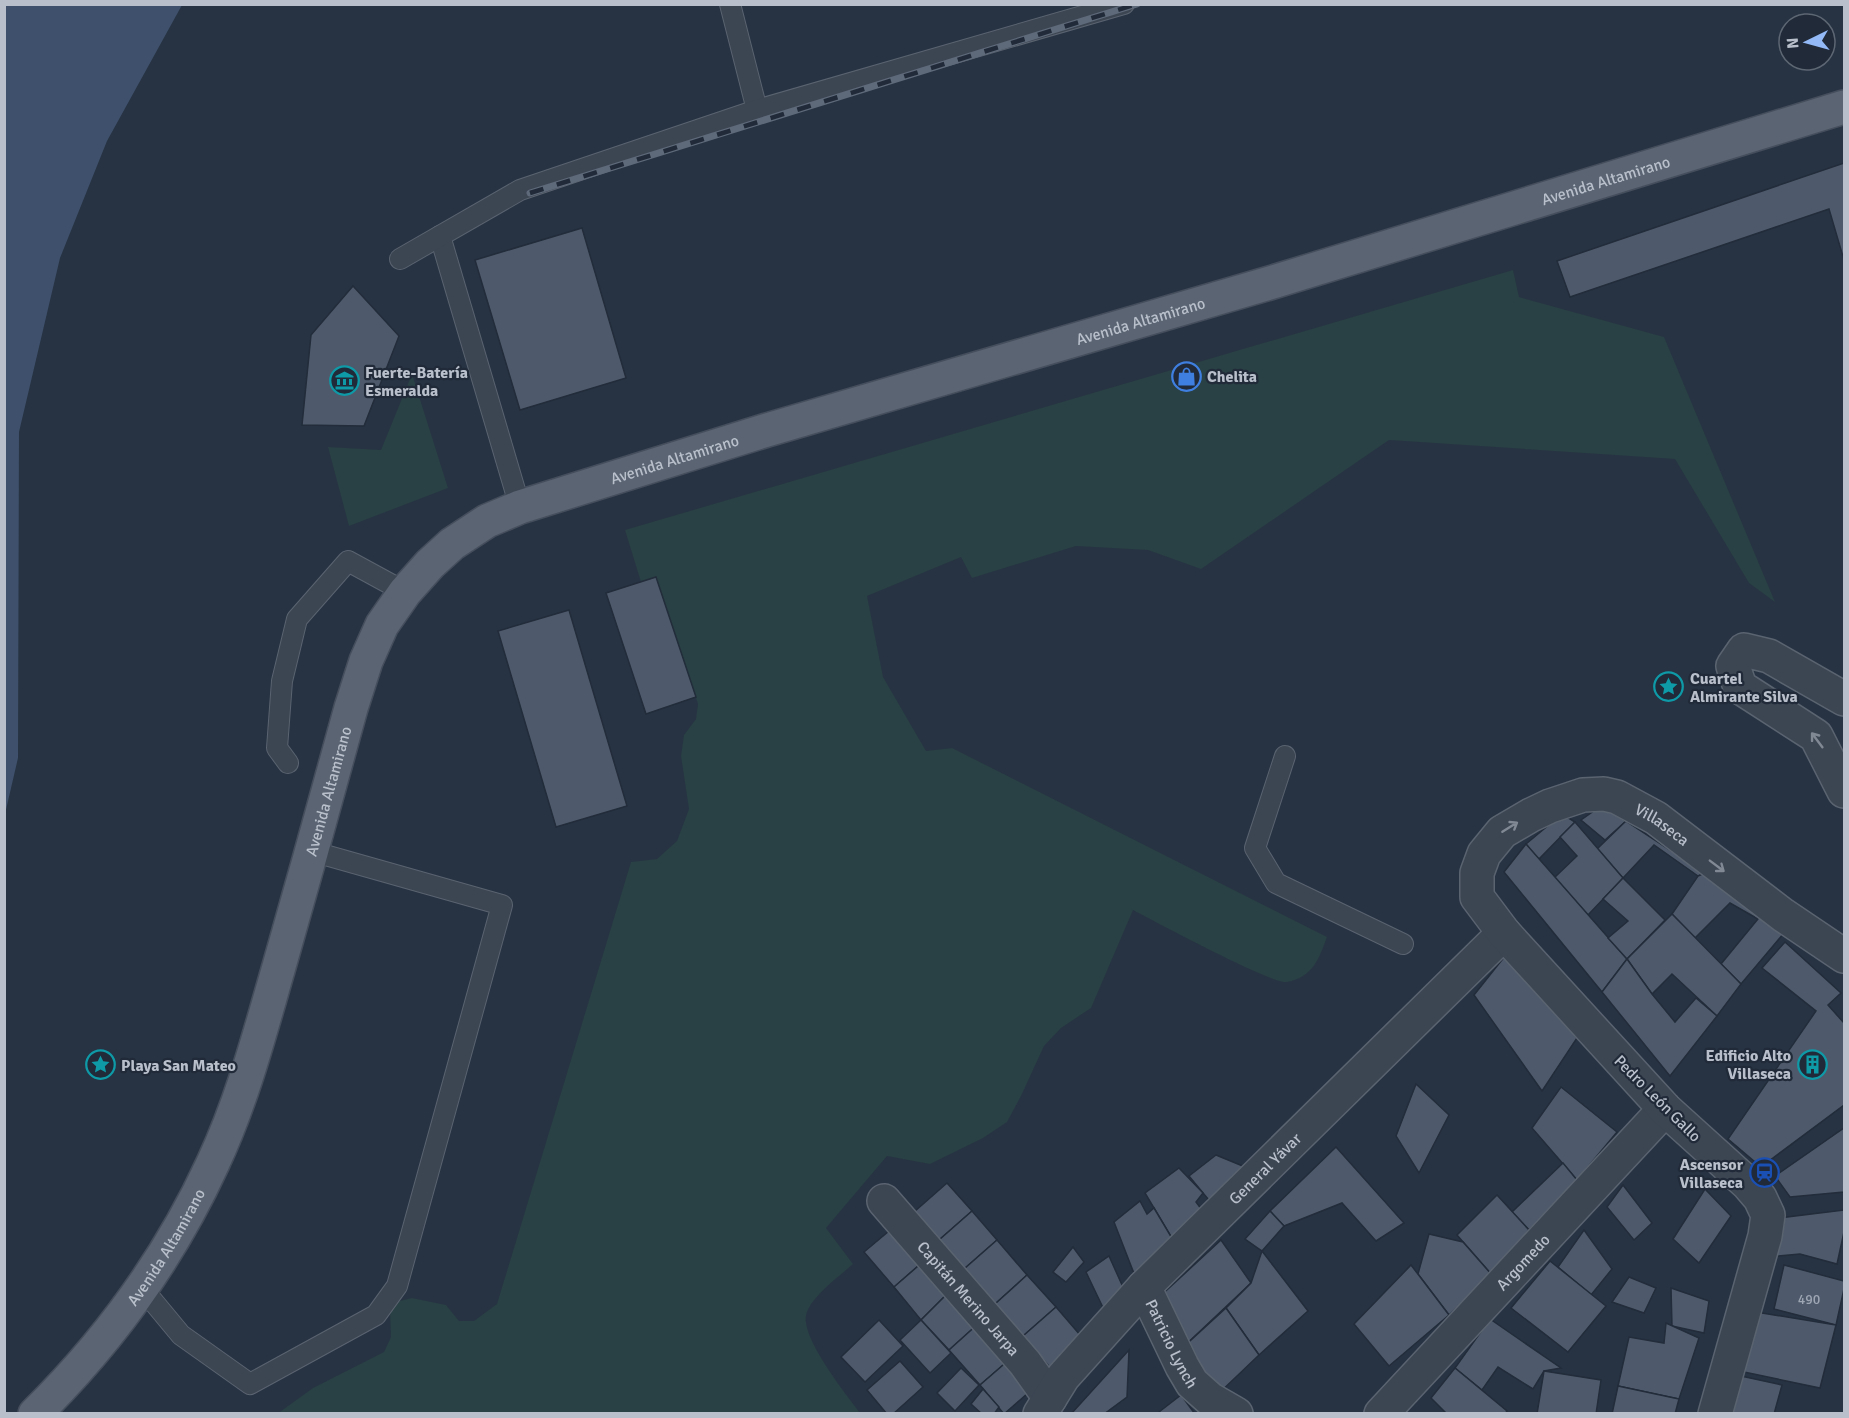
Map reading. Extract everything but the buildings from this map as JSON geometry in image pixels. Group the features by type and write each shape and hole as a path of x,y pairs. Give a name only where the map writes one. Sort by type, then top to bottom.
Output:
{"main road":[{"name":"Avenida Altamirano","path":"35,1413 93,1351 142,1288 192,1207 232,1119 248,1073 363,668 382,625 405,592 452,544 487,520 520,507 767,430 1262,286 1845,107"}],"street":[{"path":"1845,699 1769,656 1744,650 1732,666 1740,687 1816,736 1845,791"},
{"name":"Villaseca","path":"1477,873 1484,854 1502,832 1550,806 1583,795 1604,794 1617,797 1656,818 1783,915 1845,956"},
{"name":"Pedro León Gallo","path":"1477,873 1477,897 1504,933 1665,1109 1748,1184 1760,1198 1768,1215 1766,1236 1715,1413"},
{"name":"General Yávar","path":"1045,1406 1063,1377 1144,1287 1504,933"},
{"name":"Argomedo","path":"1381,1413 1665,1109"},
{"name":"Capitán Merino Jarpa","path":"884,1201 1025,1363 1045,1406"},
{"name":"Patricio Lynch","path":"1144,1287 1192,1383 1210,1399 1236,1413"}],"lane":[{"path":"730,4 757,110"},
{"path":"400,259 520,190 757,110 1124,4"},
{"path":"440,236 520,507"},
{"path":"288,763 277,748 282,681 297,620 348,561 405,592"},
{"path":"1285,756 1255,848 1276,883 1403,944"},
{"path":"142,1288 181,1335 250,1384 376,1315 397,1286 502,905 311,851"}],"green space":[{"path":"1513,270 1519,297 1664,337 1775,602 1749,583 1675,459 1389,440 1201,569 1148,550 1076,546 972,578 961,557 867,596 883,677 926,751 952,748 1327,937 1314,966 1296,980 1287,982 1277,980 1260,974 1133,910 1091,1008 1061,1028 1044,1046 1007,1122 983,1138 930,1164 887,1156 826,1228 853,1264 813,1302 806,1316 807,1326 826,1366 860,1413 277,1414 313,1388 384,1352 391,1337 390,1312 396,1302 412,1298 446,1305 459,1321 474,1321 497,1304 631,862 657,859 677,841 689,809 681,756 684,735 696,719 698,704 656,577 641,582 625,530"},
{"path":"412,374 448,488 349,526 328,447 381,450"}],"water":[{"path":"5,4 182,5 107,141 60,258 19,432 18,758 5,814"}],"railway":[{"path":"530,193 1137,4"}],"place":[{"name":"Chelita","path":"1186,376"},
{"name":"Fuerte-Batería Esmeralda","path":"344,381"},
{"name":"Cuartel Almirante Silva","path":"1669,687"},
{"name":"Edificio Alto Villaseca","path":"1812,1064"},
{"name":"Playa San Mateo","path":"100,1065"},
{"name":"Ascensor Villaseca","path":"1764,1173"}]}
